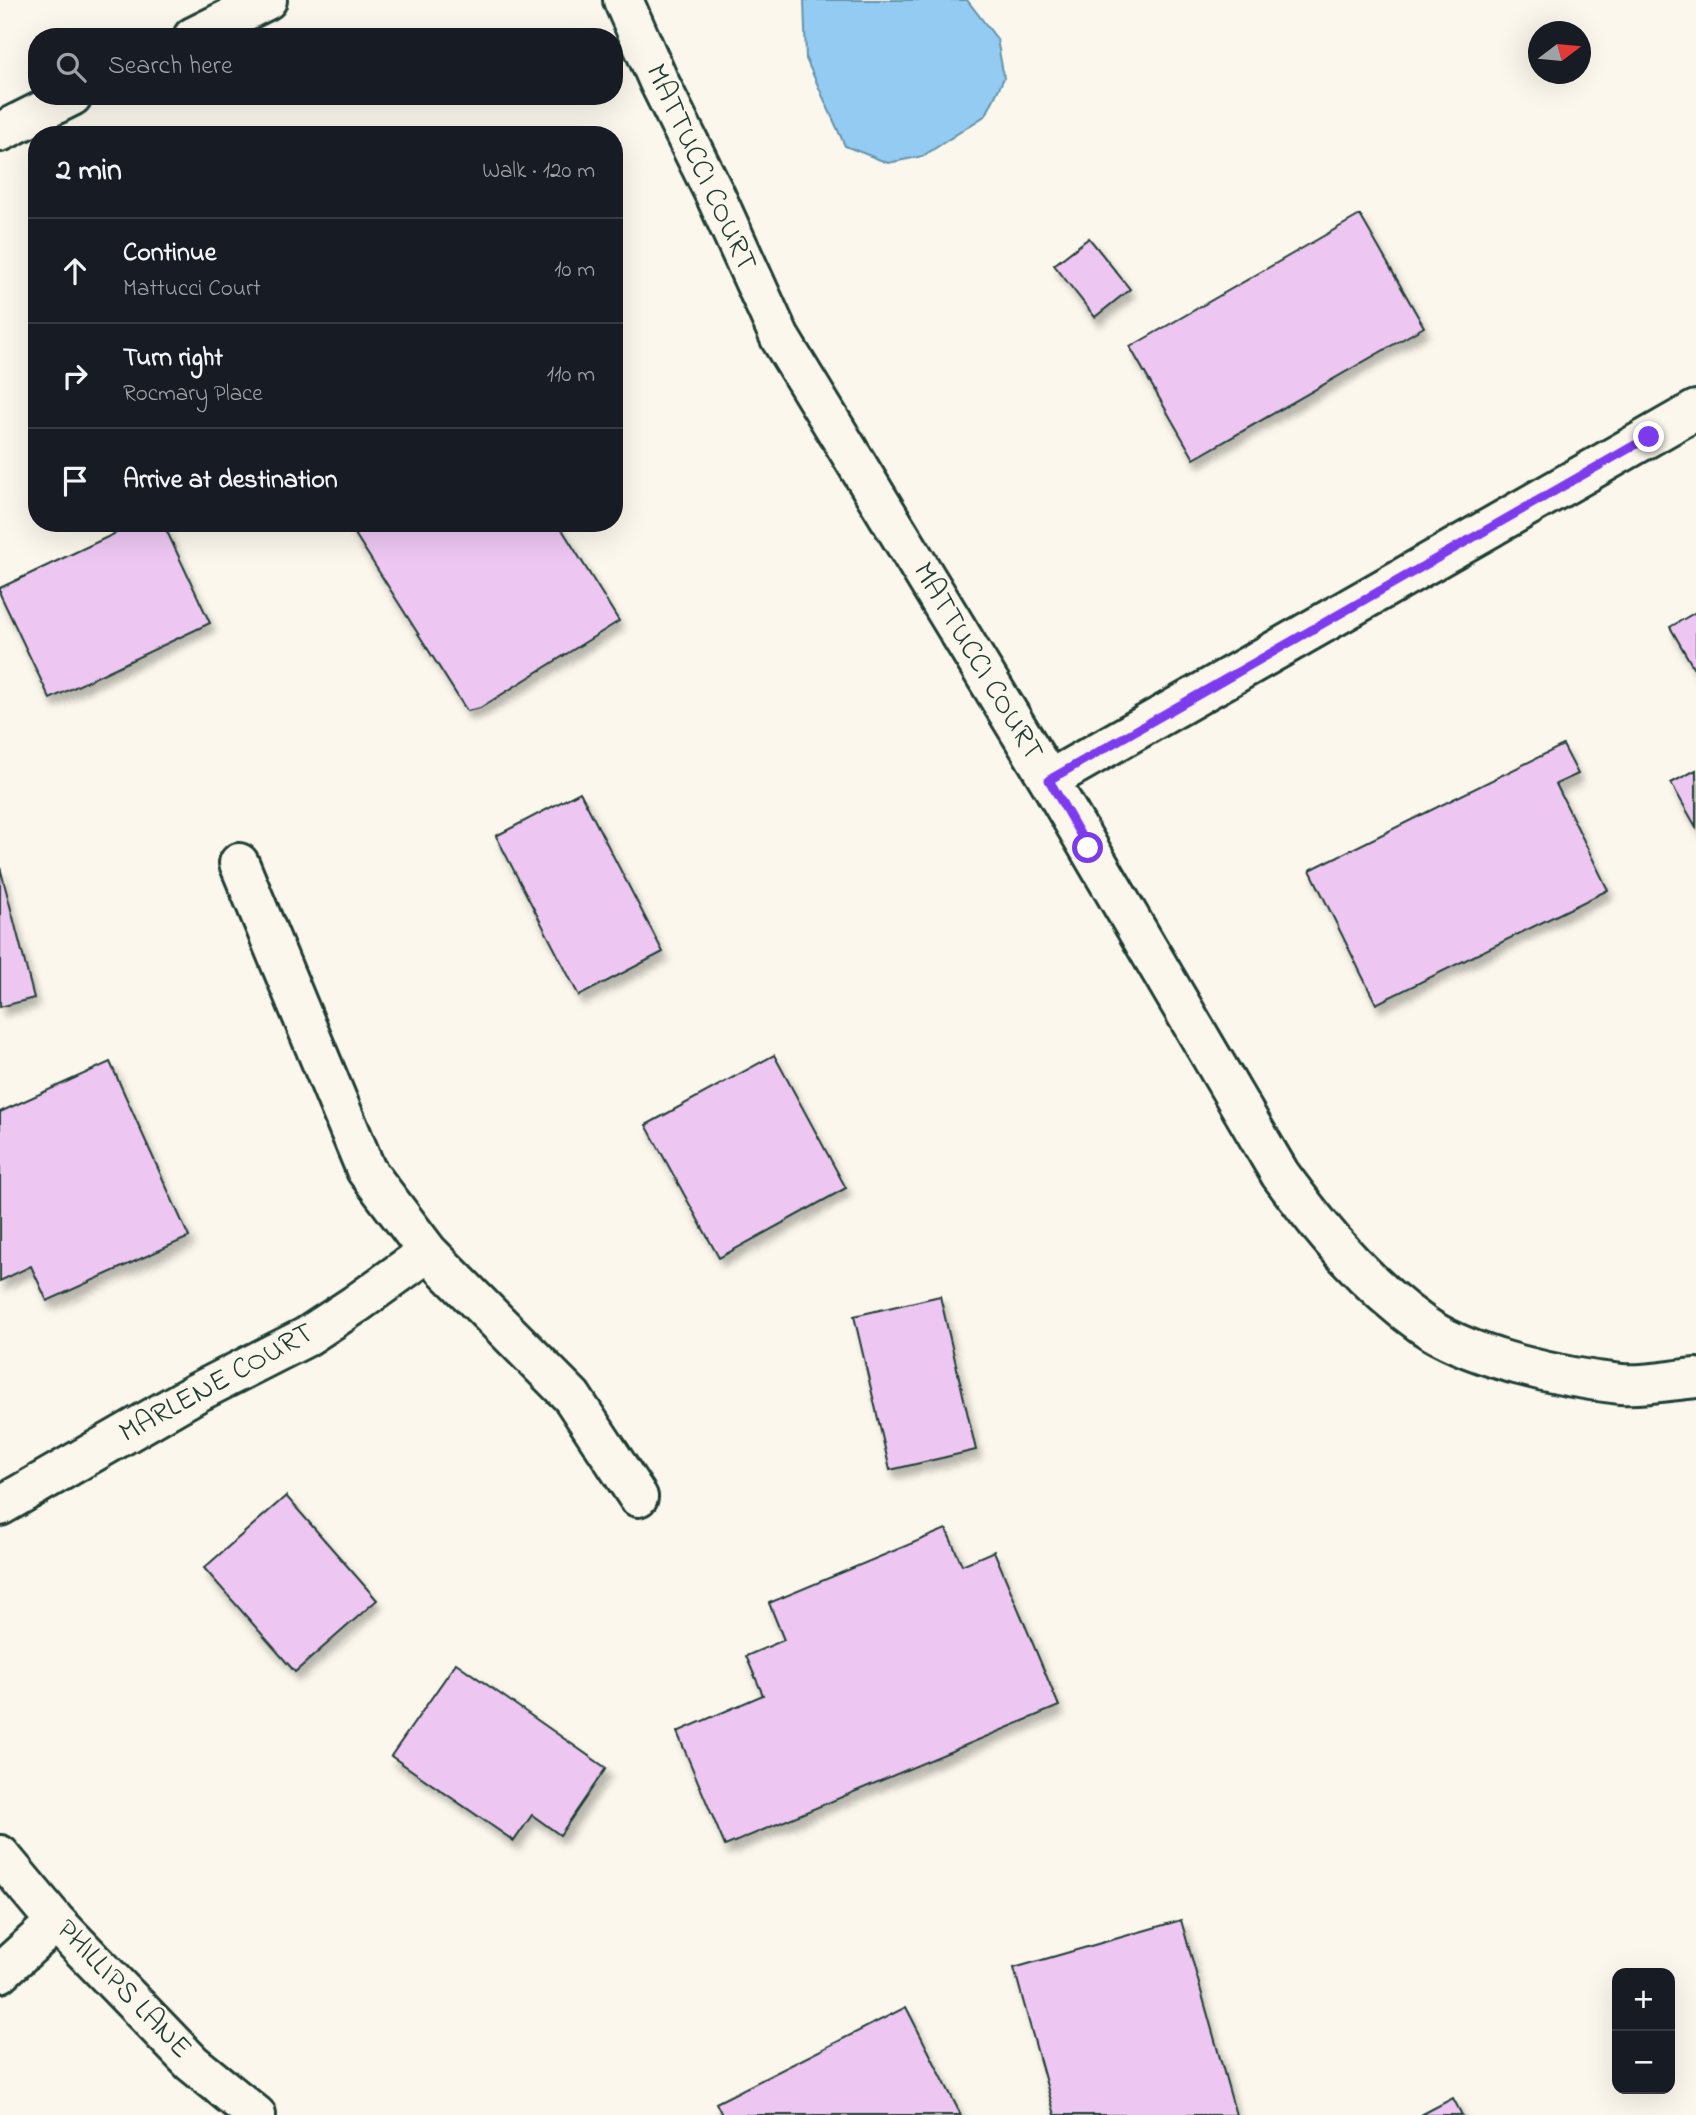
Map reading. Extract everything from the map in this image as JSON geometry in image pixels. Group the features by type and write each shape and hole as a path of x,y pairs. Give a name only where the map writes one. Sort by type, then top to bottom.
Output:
{"street":[{"path":"211,28 267,0"},
{"name":"MATTUCCI COURT","path":"623,0 780,338 1049,780 1279,1174 1320,1229 1375,1287 1425,1326 1485,1355 1548,1371 1624,1384 1696,1378"},
{"path":"0,132 54,105"},
{"path":"1049,780 1696,410"},
{"path":"239,863 366,1170 428,1252 572,1397 638,1497"},
{"name":"MARLENE COURT","path":"0,1506 197,1393 306,1337 428,1252"},
{"name":"PHILLIPS LANE","path":"0,1854 56,1922 192,2063 256,2115"},
{"path":"0,1973 56,1922"}],"water":[{"path":"804,0 967,0 997,39 1004,78 986,115 923,156 888,163 845,146 806,59"}],"building":[{"path":"1360,215 1424,327 1194,459 1130,347"},
{"path":"1089,238 1130,289 1095,317 1054,265"},
{"path":"118,532 167,532 210,623 50,699 0,594 0,588"},
{"path":"354,532 564,532 619,621 480,708 467,711"},
{"path":"1696,612 1696,672 1670,627"},
{"path":"1563,745 1578,774 1556,784 1608,890 1376,1004 1310,870"},
{"path":"1696,770 1696,827 1671,783"},
{"path":"580,792 663,952 579,996 496,836"},
{"path":"0,867 34,998 0,1007"},
{"path":"774,1055 846,1188 719,1258 646,1125"},
{"path":"110,1062 189,1237 47,1301 31,1266 0,1281 0,1112"},
{"path":"940,1296 976,1450 890,1470 854,1316"},
{"path":"286,1496 377,1600 295,1672 204,1568"},
{"path":"946,1529 962,1565 994,1551 1059,1706 725,1846 677,1732 763,1695 746,1656 784,1640 769,1603"},
{"path":"456,1663 606,1768 560,1835 532,1815 514,1841 391,1756"},
{"path":"1181,1920 1236,2115 1055,2115 1014,1968"},
{"path":"906,2007 961,2115 722,2115 716,2103"},
{"path":"1453,2098 1462,2115 1421,2115"}],"route":[{"path":"1088,848 1049,780 1649,437"}]}
